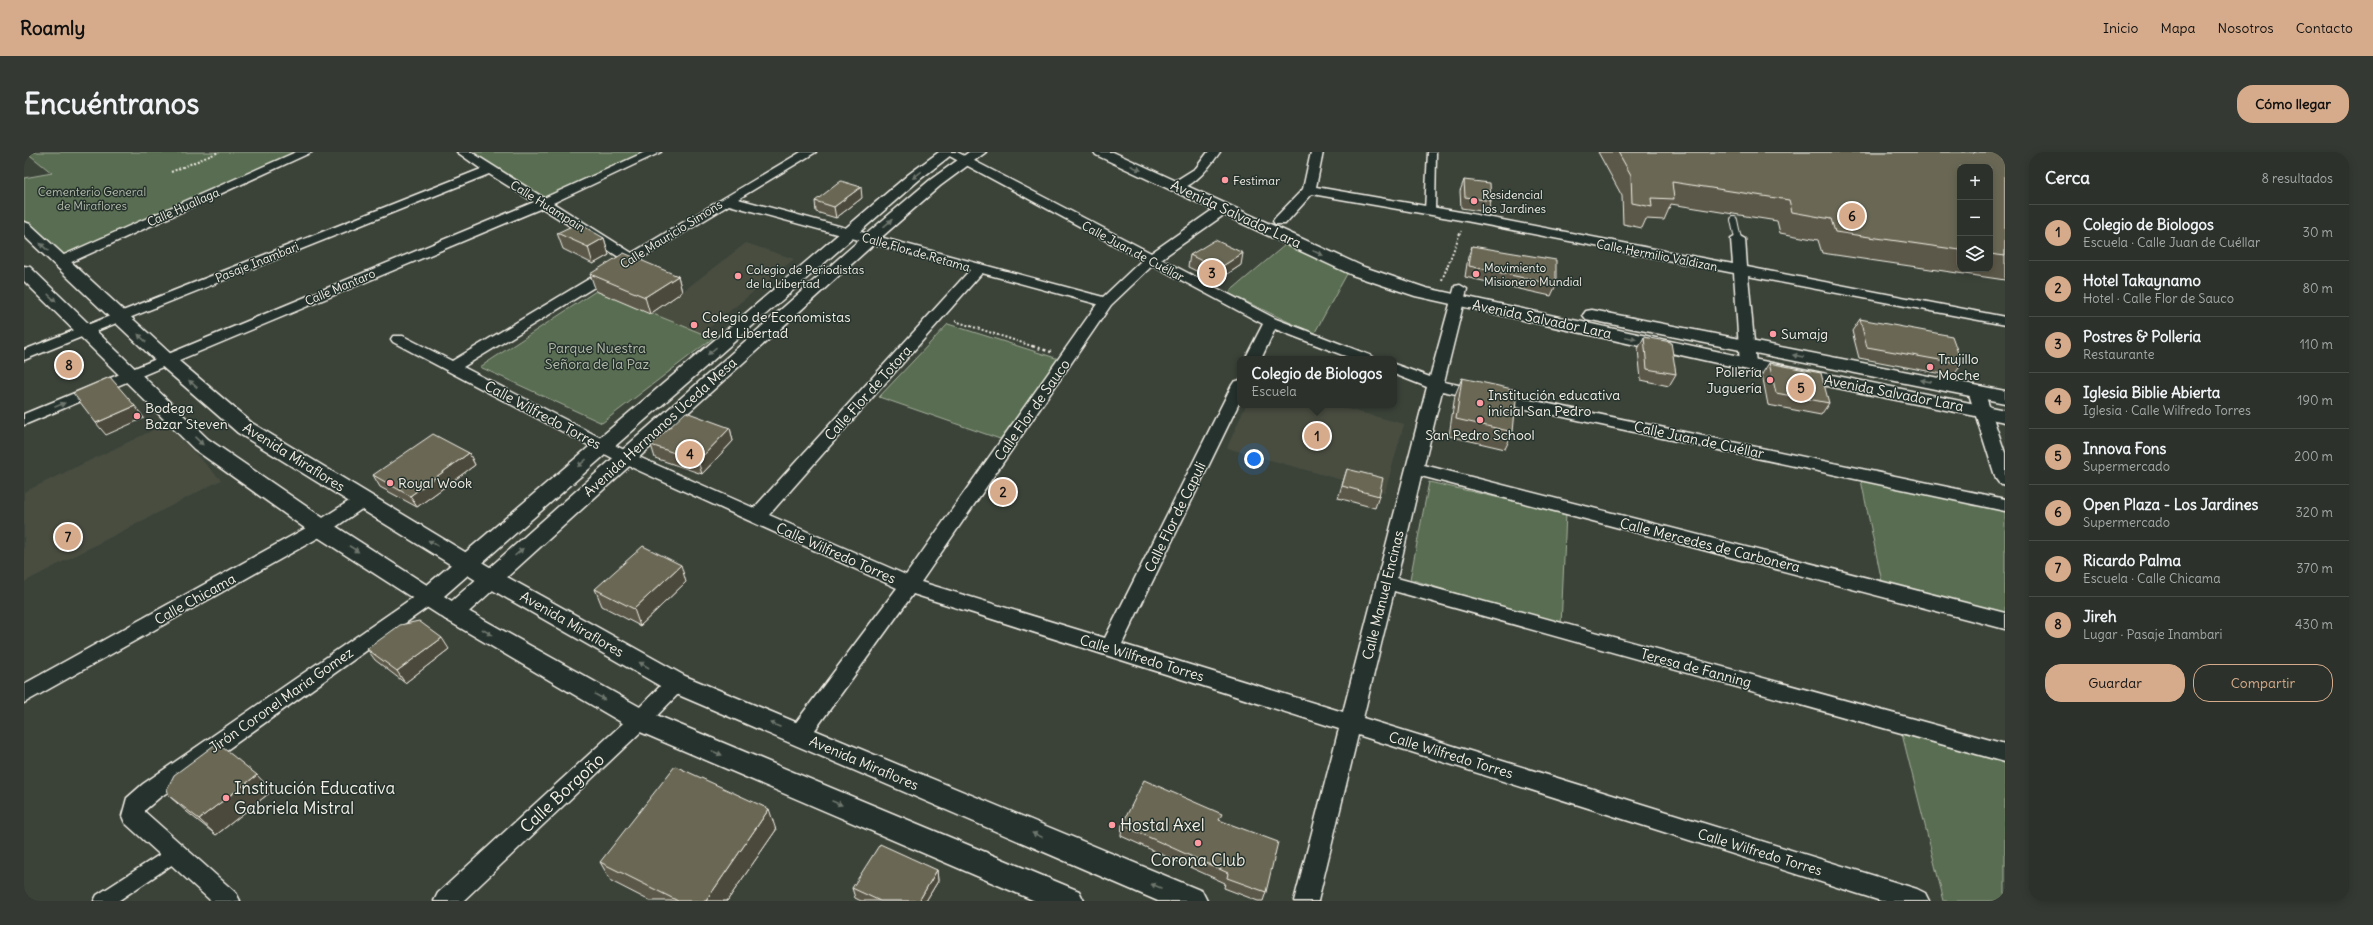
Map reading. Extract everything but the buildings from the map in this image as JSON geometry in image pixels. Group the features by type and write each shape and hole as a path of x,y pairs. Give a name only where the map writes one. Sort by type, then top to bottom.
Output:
{"street":[{"name":"Calle Huallaga","path":"60,262 306,152"},
{"name":"Calle Huampain","path":"463,152 632,259"},
{"name":"Calle Mantaro","path":"24,420 543,203 655,152"},
{"name":"Calle Mauricio Simons","path":"452,367 727,200 810,152"},
{"name":"Avenida Salvador Lara","path":"1101,152 1183,182 1280,221 1368,261 1440,284 1459,295 1748,346 2005,397"},
{"name":"Avenida Salvador Lara","path":"1133,152 1183,182 1223,209 1358,271 1748,364 2005,416"},
{"path":"1183,182 1200,171 1214,152"},
{"path":"1280,221 1309,190 1317,152"},
{"path":"1430,211 1432,152"},
{"name":"Avenida Hermanos Uceda Mesa","path":"428,597 914,177 960,154"},
{"name":"Avenida Hermanos Uceda Mesa","path":"453,613 490,578 870,239 960,154"},
{"name":"Calle Juan de Cuéllar","path":"960,154 1150,260 1271,322 1359,356"},
{"name":"Pasaje Inambari","path":"24,355 490,169"},
{"name":"Calle Hermilio Valdizan","path":"1309,190 1466,217 2005,321"},
{"name":"Calle Flor de Retama","path":"727,200 978,269 1106,302"},
{"name":"Calle Flor de Sauco","path":"799,735 909,585 1069,358 1106,302 1150,260 1223,209"},
{"name":"Avenida Miraflores","path":"26,231 166,360 245,428 490,578 676,683 1192,901"},
{"path":"1738,239 1748,346 1748,364"},
{"name":"Calle Flor de Totora","path":"757,517 978,269"},
{"path":"24,271 132,374 201,444 321,528 453,613 640,720 1069,901"},
{"name":"Calle Manuel Encinas","path":"1306,901 1459,295"},
{"path":"1254,356 1271,322"},
{"name":"Calle Wilfredo Torres","path":"398,339 626,458 909,585 1917,901"},
{"name":"Calle Juan de Cuéllar","path":"1397,370 1436,384 2005,505"},
{"name":"Calle Flor de Capuli","path":"1110,648 1237,391"},
{"path":"1976,391 2005,479"},
{"name":"Calle Mercedes de Carbonera","path":"1415,469 2005,621"},
{"name":"Calle Chicama","path":"24,694 321,528 364,500"},
{"name":"Teresa de Fanning","path":"1387,582 2005,753"},
{"name":"Jirón Coronel Maria Gomez","path":"173,854 133,816 135,805 151,791 428,597"},
{"name":"Calle Borgoño","path":"446,901 640,720 676,683"},
{"path":"103,901 173,854 228,901"}],"lane":[{"path":"1974,152 1978,155 2005,156"},
{"path":"1734,220 1738,239"}],"path":[{"path":"171,172 219,152"},
{"path":"1440,284 1466,217"},
{"path":"937,315 1069,358"}],"shaded area":[{"name":"Colegio de Periodistas de la Libertad","path":"746,243 794,259 700,335 650,314 682,292"},
{"path":"1245,408 1343,408 1404,424 1385,492 1227,448"},
{"path":"166,424 221,480 24,582 24,492"}],"green space":[{"name":"Cementerio General de Miraflores","path":"26,152 306,152 60,262 24,224 24,178 52,173"},
{"path":"463,152 655,152 543,203"},
{"path":"1285,245 1348,272 1314,334 1228,293"},
{"name":"Parque Nuestra Señora de la Paz","path":"596,291 713,338 602,423 480,367"},
{"path":"948,324 1062,360 1000,439 879,397"},
{"path":"1861,480 2005,511 2005,615 1882,582"},
{"path":"1429,482 1566,513 1561,626 1410,579"},
{"path":"1902,734 2005,762 2005,901 1944,901"}],"place":[{"name":"Festimar","path":"1225,180"},
{"name":"Residencial los Jardines","path":"1474,201"},
{"name":"Open Plaza - Los Jardines","path":"1852,216"},
{"name":"Postres & Polleria","path":"1212,273"},
{"name":"Movimiento Misionero Mundial","path":"1476,274"},
{"name":"Colegio de Periodistas de la Libertad","path":"738,276"},
{"name":"Colegio de Economistas de la Libertad","path":"694,325"},
{"name":"Sumajg","path":"1773,334"},
{"name":"Jireh","path":"69,365"},
{"name":"Trujillo Moche","path":"1930,367"},
{"name":"Pollería Juguería","path":"1770,380"},
{"name":"Innova Fons","path":"1801,388"},
{"name":"Institución educativa inicial San Pedro","path":"1480,403"},
{"name":"Bodega Bazar Steven","path":"137,416"},
{"name":"San Pedro School","path":"1480,420"},
{"name":"Colegio de Biologos","path":"1317,436"},
{"name":"Iglesia Biblie Abierta","path":"690,454"},
{"name":"Royal Wook","path":"390,483"},
{"name":"Hotel Takaynamo","path":"1003,492"},
{"name":"Ricardo Palma","path":"68,537"},
{"name":"Institución Educativa Gabriela Mistral","path":"226,798"},
{"name":"Hostal Axel","path":"1112,825"},
{"name":"Corona Club","path":"1198,843"}]}
